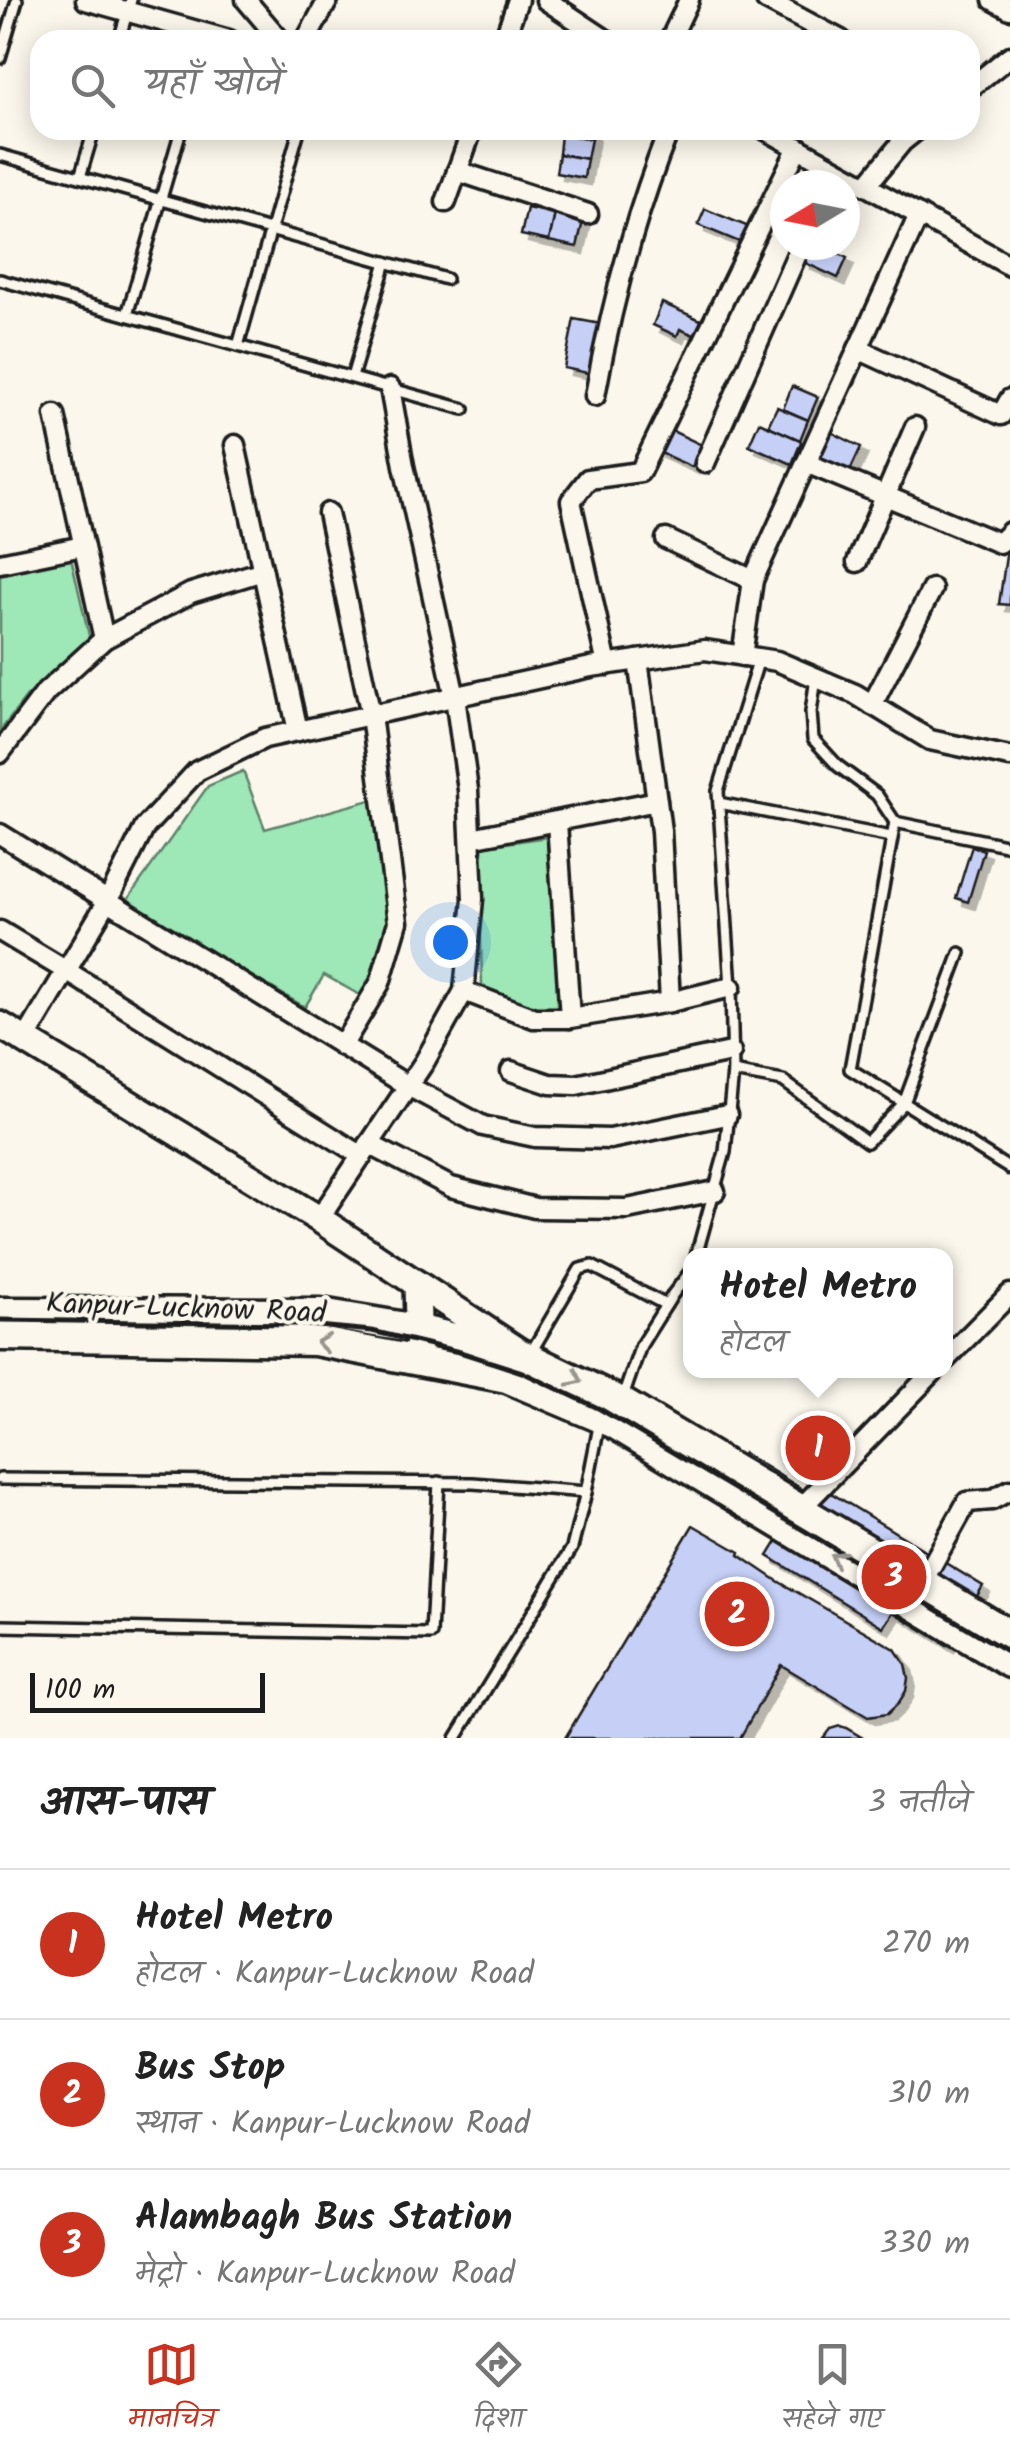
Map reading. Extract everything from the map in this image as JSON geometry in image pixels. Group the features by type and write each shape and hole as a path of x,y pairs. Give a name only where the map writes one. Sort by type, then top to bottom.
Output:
{"main road":[{"path":"0,1025 319,1219 526,1356"},
{"path":"417,1284 419,1359"},
{"name":"Kanpur-Lucknow Road","path":"0,1312 321,1312 526,1356 610,1410 801,1508 1010,1634"},
{"name":"Kanpur-Lucknow Road","path":"0,1336 315,1341 507,1378 610,1410 629,1433 1010,1663"}],"street":[{"path":"86,0 129,6 191,30"},
{"path":"246,0 272,30"},
{"path":"312,30 328,0"},
{"path":"508,30 518,0"},
{"path":"546,0 591,30"},
{"path":"575,19 579,0"},
{"path":"675,30 689,0"},
{"path":"766,0 822,30"},
{"path":"992,0 1010,9"},
{"path":"980,80 1010,56"},
{"path":"446,202 468,140"},
{"path":"594,396 607,326 665,140"},
{"path":"784,140 824,170"},
{"path":"866,186 904,140"},
{"path":"607,665 571,502 588,480 640,472 798,148"},
{"path":"457,171 588,214"},
{"path":"860,184 1010,266"},
{"path":"751,657 753,580 919,215"},
{"path":"705,463 795,260"},
{"path":"858,349 1001,415 1010,398"},
{"path":"319,1219 425,1061 464,991 473,899 468,790 455,697 390,388"},
{"path":"55,416 104,639"},
{"path":"857,562 915,428"},
{"path":"236,445 298,731"},
{"path":"806,463 999,543 1010,532"},
{"path":"328,513 371,715 398,922 380,983 342,1046"},
{"path":"666,539 753,580"},
{"path":"0,563 84,546"},
{"path":"0,753 46,692 104,639 191,593 263,571"},
{"path":"872,705 932,589"},
{"path":"25,1040 107,902 145,828 197,772 265,738 607,665 704,650 777,661 855,694 930,740 1010,756"},
{"path":"638,660 657,801 670,1002"},
{"path":"471,838 657,801"},
{"path":"557,822 570,1018"},
{"path":"0,834 408,1086 482,1126 535,1137 610,1139 728,1115"},
{"path":"0,932 366,1150 451,1187 535,1208 628,1209 715,1191"},
{"path":"464,991 534,1018 570,1018 670,1002 730,987"},
{"path":"511,1071 550,1084 576,1085 732,1062"},
{"path":"953,1353 1006,1308"},
{"path":"801,1508 927,1378"},
{"path":"923,1582 966,1502 992,1500 1010,1490"}],"lane":[{"path":"0,58 17,0"},
{"path":"122,30 129,6"},
{"path":"80,177 91,140"},
{"path":"127,315 179,140"},
{"path":"238,346 296,140"},
{"path":"0,155 446,280"},
{"path":"352,378 386,262"},
{"path":"0,280 464,409"},
{"path":"698,1248 725,1152 732,1062 718,791 751,657"},
{"path":"816,678 811,712 813,739 838,766 877,795 895,822 1010,846"},
{"path":"719,803 891,837"},
{"path":"895,822 850,1069 1010,1169"},
{"path":"732,1062 783,1082 868,1142 904,1103 960,953"},
{"path":"526,1356 580,1269 592,1266 666,1305"},
{"path":"456,1738 572,1548 610,1410 641,1345 683,1282"},
{"path":"0,1480 439,1482 586,1492"},
{"path":"0,1626 431,1634 439,1482"}],"green space":[{"path":"71,558 90,640 27,696 0,731 0,575"},
{"path":"243,771 265,829 385,796 392,949 365,998 324,975 305,1007 125,903 208,786"},
{"path":"547,837 559,1007 534,1009 482,987 479,847"}],"building":[{"path":"560,140 591,140 587,159 559,154"},
{"path":"559,154 587,159 584,178 556,173"},
{"path":"527,208 555,214 549,241 521,235"},
{"path":"705,209 751,228 744,244 698,225"},
{"path":"555,214 583,221 577,247 549,241"},
{"path":"804,260 846,260 838,278"},
{"path":"662,303 703,321 696,336 680,329 677,336 653,325"},
{"path":"574,319 601,324 592,374 564,368"},
{"path":"792,386 818,397 808,420 783,409"},
{"path":"777,407 808,420 800,440 768,426"},
{"path":"759,422 800,440 792,464 749,445"},
{"path":"666,428 702,445 692,467 656,451"},
{"path":"827,430 861,447 848,475 813,457"},
{"path":"1010,549 1010,605 999,604"},
{"path":"972,846 984,850 968,902 956,898"},
{"path":"743,1453 807,1492 813,1482 983,1586 977,1596 1010,1617 1010,1675 951,1639 947,1645 893,1612 883,1627 768,1556 781,1535 717,1496"},
{"path":"693,1525 740,1552 776,1580 895,1649 908,1678 898,1704 887,1714 868,1717 781,1665 740,1738 565,1738"},
{"path":"840,1726 863,1738 823,1738 830,1729"}],"railway":[{"path":"0,1320 297,1324 372,1331 522,1372 600,1409 1010,1653"}],"place":[{"name":"Hotel Metro","path":"818,1448"},
{"name":"Alambagh Bus Station","path":"894,1577"},
{"name":"Bus Stop","path":"737,1614"}]}
